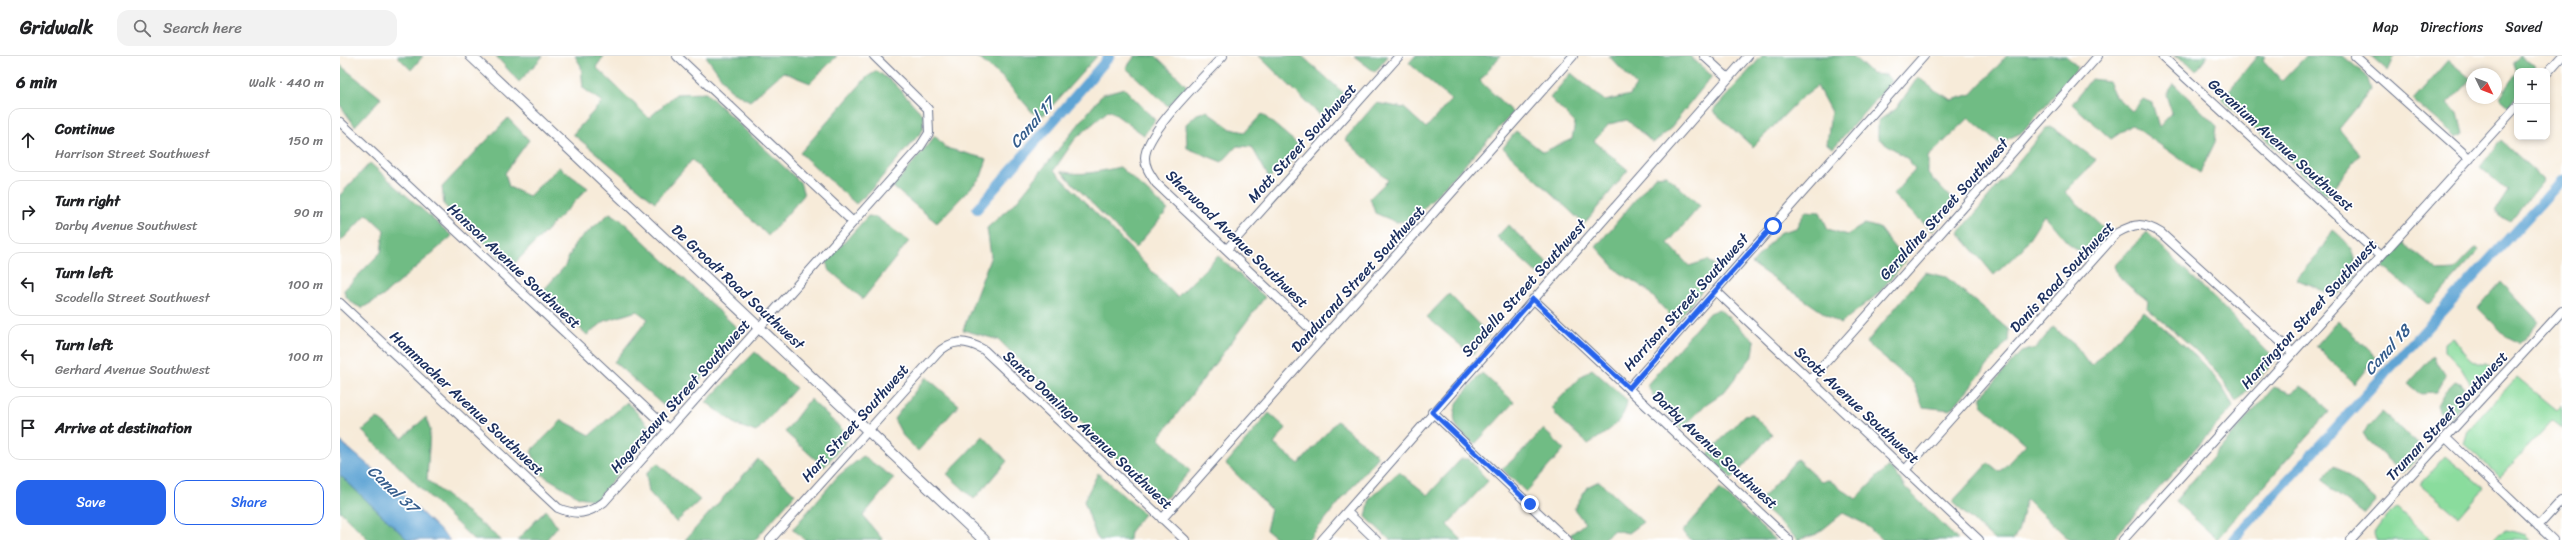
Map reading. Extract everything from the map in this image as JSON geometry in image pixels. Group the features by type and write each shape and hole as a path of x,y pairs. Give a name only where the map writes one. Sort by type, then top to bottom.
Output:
{"street":[{"name":"De Groodt Road Southwest","path":"470,56 984,540"},
{"path":"677,56 853,222"},
{"name":"Hagerstown Street Southwest","path":"580,514 592,511 604,502 920,147 929,133 930,121 928,109 918,97 874,56"},
{"name":"Sherwood Avenue Southwest","path":"1223,56 1153,134 1146,152 1148,170 1156,183 1322,340"},
{"name":"Mott Street Southwest","path":"1227,249 1399,56"},
{"name":"Dandurand Street Southwest","path":"1162,519 1573,56"},
{"path":"1704,56 1728,78"},
{"name":"Scodella Street Southwest","path":"1322,540 1432,412 1748,56"},
{"name":"Harrison Street Southwest","path":"1629,388 1924,56"},
{"name":"Geraldine Street Southwest","path":"1810,380 2098,56"},
{"name":"Geranium Avenue Southwest","path":"2162,56 2380,256"},
{"path":"2355,56 2470,159"},
{"path":"2550,56 2559,59 2550,70"},
{"name":"Harrington Street Southwest","path":"2122,540 2514,109"},
{"name":"Hanson Avenue Southwest","path":"340,122 669,430"},
{"name":"Danis Road Southwest","path":"1905,470 2117,233 2132,225 2148,226 2161,233 2293,353"},
{"name":"Scott Avenue Southwest","path":"1716,291 1979,540"},
{"name":"Darby Avenue Southwest","path":"1533,299 1789,540"},
{"name":"Hammacher Avenue Southwest","path":"340,303 558,508 580,514"},
{"name":"Truman Street Southwest","path":"2354,537 2562,311"},
{"name":"Hart Street Southwest","path":"770,540 940,350 954,341 971,342"},
{"name":"Santo Domingo Avenue Southwest","path":"971,342 984,350 1185,540"},
{"path":"1432,412 1567,540"},
{"path":"2446,438 2553,540"},
{"path":"2538,526 2562,500"},
{"path":"1347,512 1376,540"},
{"path":"776,533 783,540"},
{"path":"2354,537 2363,540"}],"green space":[{"path":"397,56 423,56 411,70"},
{"path":"496,56 543,56 519,82"},
{"path":"575,56 604,56 596,67 649,118 676,94 706,93 800,182 804,195 768,236 692,160 655,202 573,134 602,102 583,88 581,66"},
{"path":"706,56 837,56 810,83 783,72 750,101 730,90"},
{"path":"976,56 1097,56 1044,115 1033,113 1002,77"},
{"path":"1135,56 1156,56 1187,86 1168,106 1126,68"},
{"path":"1259,56 1302,56 1347,96 1325,120"},
{"path":"1354,56 1388,56 1375,72"},
{"path":"1415,56 1500,56 1480,81 1513,113 1412,221 1396,222 1375,213 1370,198 1388,180 1345,139 1376,103 1404,108 1426,128 1451,100 1409,63"},
{"path":"1609,56 1690,56 1712,76 1668,131 1653,143 1627,120 1609,124 1594,141 1628,170 1584,224 1503,148 1516,131 1543,152 1572,139 1575,123 1550,98 1571,73 1605,101 1630,95 1636,85"},
{"path":"1762,56 1853,56 1872,74 1886,75 1892,81 1833,148 1827,144 1831,112 1817,86 1802,97 1753,147 1713,111"},
{"path":"2007,56 2066,56 2078,67 2023,132 1999,143 1969,118 1928,157 1928,174 1957,205 1932,231 1893,195 1915,169 1909,160 1878,138 1878,121 1896,109 1918,77 1933,89 1952,100 1972,94"},
{"path":"2174,56 2208,56 2196,71 2187,62"},
{"path":"2257,56 2265,56 2263,60 2282,81 2306,56 2343,56 2367,76 2371,90 2339,129 2360,154 2327,196 2222,99"},
{"path":"2371,56 2395,56 2388,71"},
{"path":"2519,56 2535,64 2536,68 2515,68 2513,64"},
{"path":"2448,60 2466,75 2466,84 2447,104 2458,113 2463,134 2457,138 2413,100"},
{"path":"340,65 381,98 355,126 340,105"},
{"path":"877,71 895,84 924,116 923,130 869,192 856,204 800,153 867,77"},
{"path":"2514,77 2514,99 2509,106 2502,100 2502,95"},
{"path":"2091,79 2108,81 2115,96 2132,111 2143,99 2152,103 2159,127 2172,113 2166,95 2174,84 2217,126 2215,142 2200,173 2132,125 2111,139 2072,104"},
{"path":"1124,88 1155,120 1144,135 1109,110 1075,139 1054,170 1177,297 1218,256 1265,297 1159,438 1190,471 1166,498 1156,498 999,340 963,330 991,256 987,228 1016,202 1103,94"},
{"path":"1207,111 1231,129 1245,132 1262,114 1301,147 1289,164 1269,178 1252,147 1237,146 1222,162 1187,148 1186,124 1197,114"},
{"path":"508,118 529,140 505,173 509,187 529,196 559,167 588,188 511,267 444,205 442,187"},
{"path":"2052,127 2096,160 2065,192 2104,228 2109,235 2089,258 2067,242 2044,215 2022,249 1994,275 1959,233 2046,128"},
{"path":"935,136 946,148 987,159 981,177 937,223 893,187"},
{"path":"2501,140 2544,180 2510,222 2495,211 2508,191 2480,167"},
{"path":"370,163 452,236 383,296 362,308 350,301 344,290 381,252 384,230 367,214 340,242 340,195"},
{"path":"1120,167 1168,210 1135,248 1061,171 1068,173 1098,172"},
{"path":"1666,175 1700,206 1668,243 1689,266 1708,260 1719,270 1676,322 1646,289 1619,272 1596,247 1655,176"},
{"path":"1805,211 1820,212 1828,229 1847,235 1865,224 1879,228 1905,261 1879,293 1840,324 1752,264 1779,233 1796,228"},
{"path":"610,213 620,219 736,327 738,337 674,408 664,406 614,362 648,319 637,311 605,321 587,335 542,292 565,266 575,243"},
{"path":"868,216 876,217 909,241 863,299 828,269 827,261"},
{"path":"1508,225 1551,266 1541,277 1497,237"},
{"path":"2333,230 2349,246 2355,263 2355,279 2335,296 2296,279 2318,254"},
{"path":"2147,232 2276,360 2236,403 2219,376 2208,363 2197,351 2147,308 2148,301 2128,285 2116,271 2114,266"},
{"path":"2402,242 2438,271 2454,270 2476,247 2479,250 2430,305 2383,267"},
{"path":"1925,272 1946,277 2009,330 2008,341 1951,410 1923,407 1913,382 1866,343"},
{"path":"2501,282 2539,322 2519,344 2508,338 2478,308"},
{"path":"1449,294 1489,335 1472,355 1427,317"},
{"path":"1719,309 1755,341 1753,355 1724,392 1706,404 1682,429 1659,405 1647,385 1709,313"},
{"path":"2144,311 2194,354 2216,379 2233,407 2112,540 2070,540 2026,499 2019,529 2013,540 1994,540 1952,502 1988,463 2000,472 2026,444 1982,405 1981,397 2021,352 2036,348 2053,327 2076,346 2091,366"},
{"path":"2338,320 2376,357 2354,384 2316,346"},
{"path":"2453,337 2471,360 2481,364 2487,364 2494,370 2475,391 2461,368 2445,351 2445,343"},
{"path":"755,352 796,388 756,432 737,425 706,402"},
{"path":"2433,356 2446,376 2435,393 2420,394 2408,384"},
{"path":"1592,369 1627,400 1626,408 1619,421 1608,431 1588,444 1557,416 1552,407 1579,378"},
{"path":"1482,373 1514,402 1475,444 1458,429 1454,413 1460,399"},
{"path":"926,377 959,405 918,451 903,436 894,419"},
{"path":"2517,377 2557,410 2562,405 2562,429 2552,421 2500,477 2464,444 2468,430"},
{"path":"2455,381 2462,384 2468,397 2449,419 2439,411 2437,405 2445,391"},
{"path":"2301,386 2318,398 2329,412 2217,539 2175,501 2274,387 2291,393"},
{"path":"810,399 850,437 824,467 785,432"},
{"path":"627,402 650,427 652,433 596,500 579,497 541,474 531,451 562,420 590,435"},
{"path":"2382,412 2425,449 2402,473 2368,441 2363,433"},
{"path":"1269,413 1286,428 1274,444 1299,464 1337,421 1378,456 1308,540 1279,540 1266,530 1271,509 1226,464"},
{"path":"1752,414 1772,434 1732,479 1708,454 1744,415"},
{"path":"426,417 430,430 427,480 501,540 474,540 362,431 377,418 403,438"},
{"path":"1543,429 1564,449 1526,492 1502,469 1524,450"},
{"path":"983,436 1007,461 974,499 947,474"},
{"path":"863,456 894,478 863,516 883,540 805,540 793,529 838,476"},
{"path":"2445,456 2484,488 2459,517 2420,484"},
{"path":"758,459 795,494 755,540 685,540"},
{"path":"1461,459 1469,459 1488,481 1447,525 1462,540 1390,540 1366,517 1370,498 1399,472 1428,495"},
{"path":"1797,459 1821,481 1829,480 1856,499 1887,467 1895,472 1905,487 1958,540 1882,540 1865,524 1843,513 1817,534 1798,540 1758,503"},
{"path":"657,463 700,500 676,522 649,492 646,474"},
{"path":"2335,465 2376,500 2364,514 2334,492 2323,479"},
{"path":"1098,473 1144,514 1130,532 1129,540 1099,540 1096,536 1084,501"},
{"path":"340,475 408,540 369,540 340,511"},
{"path":"1599,481 1643,522 1628,533 1614,530 1602,540 1576,540 1570,535 1585,523 1574,509 1587,487"},
{"path":"1720,489 1775,540 1691,540 1682,532"},
{"path":"2397,508 2431,540 2376,540 2374,534 2386,517"},
{"path":"546,510 557,527 546,540 517,540"},
{"path":"2507,530 2526,535 2531,540 2492,540 2498,534"}],"water":[{"name":"Canal 37","path":"340,441 402,494 450,540 408,540 340,475"}],"waterway":[{"name":"Canal 17","path":"977,209 1110,56"},
{"name":"Canal 18","path":"2233,540 2562,180"}],"route":[{"path":"1530,504 1432,412 1533,299 1629,388 1773,226"}]}
